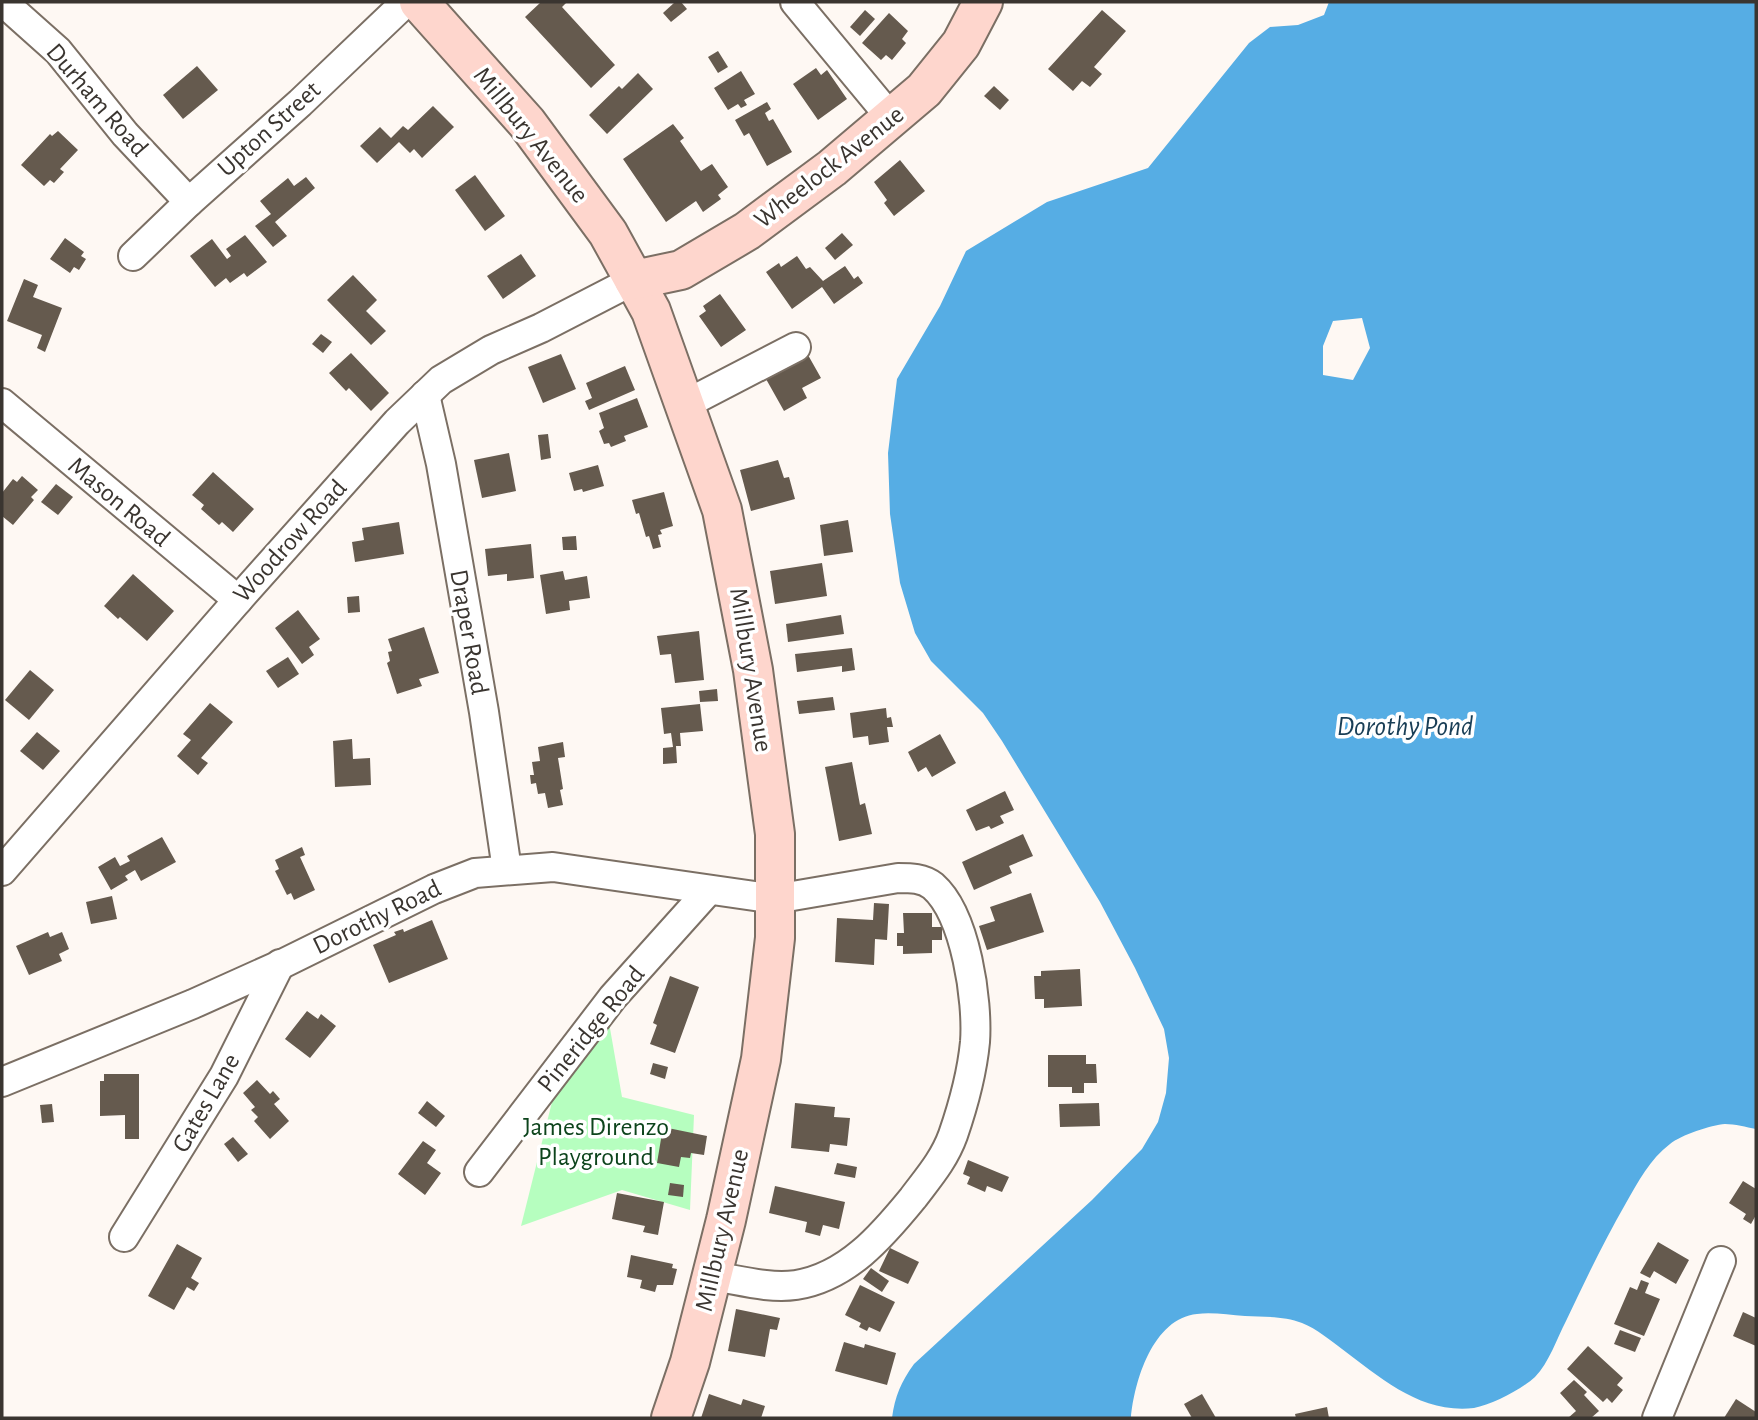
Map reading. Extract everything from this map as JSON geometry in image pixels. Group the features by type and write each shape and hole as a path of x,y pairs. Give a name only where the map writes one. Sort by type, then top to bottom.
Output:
{"main road":[{"name":"Millbury Avenue","path":"418,2 527,123 608,233 651,311 722,510 753,670 775,834 775,938 761,1059 712,1276 690,1362 670,1418"},
{"name":"Wheelock Avenue","path":"634,280 681,270 747,231 832,168 924,90 955,52 983,2"}],"street":[{"name":"Durham Road","path":"3,2 58,51 125,134 188,202"},
{"name":"Upton Street","path":"132,256 406,2"},
{"path":"795,2 892,119"},
{"name":"Woodrow Road","path":"2,871 237,600 397,422 425,395 442,380 491,350 541,328 634,280"},
{"path":"686,404 796,348"},
{"name":"Draper Road","path":"425,395 441,464 484,712 507,870"},
{"name":"Mason Road","path":"2,403 237,600"},
{"name":"Dorothy Road","path":"2,1082 114,1037 280,964 434,889 475,873 552,867 775,899 898,878 916,878 932,885 956,921 964,945 975,1013 971,1071 953,1136 940,1163 883,1234 850,1263 823,1277 798,1285 777,1286 712,1276"},
{"name":"Pineridge Road","path":"479,1172 613,998 709,890"},
{"name":"Gates Lane","path":"124,1237 224,1076 280,964"},
{"path":"1657,1418 1721,1261"}],"green space":[{"name":"James Direnzo Playground","path":"608,1017 622,1097 694,1115 690,1210 622,1190 521,1226 553,1098"}],"water":[{"name":"Dorothy Pond","path":"1329,2 1756,2 1756,1129 1729,1124 1712,1126 1681,1137 1656,1157 1618,1217 1549,1358 1540,1371 1515,1391 1481,1406 1455,1408 1419,1400 1387,1382 1308,1325 1274,1317 1209,1313 1182,1318 1158,1339 1136,1387 1131,1418 892,1418 899,1389 914,1364 1092,1200 1142,1149 1158,1122 1166,1093 1169,1058 1164,1029 1100,902 983,713 931,661 915,633 900,583 890,514 888,453 897,379 940,306 966,251 1047,202 1148,168 1249,43 1270,27 1298,25 1324,15","holes":["1362,318 1370,348 1353,380 1323,375 1323,346 1333,321"]}],"building":[{"path":"541,2 567,2 562,7 615,65 591,88 525,17"},
{"path":"675,2 681,2 687,9 671,22 663,13"},
{"path":"865,10 875,19 860,36 850,27"},
{"path":"1102,10 1126,31 1094,67 1102,74 1090,87 1082,81 1073,91 1048,69"},
{"path":"889,13 908,31 902,39 906,43 892,60 886,55 881,60 862,43"},
{"path":"718,51 728,67 718,73 708,57"},
{"path":"197,66 218,90 183,119 163,95"},
{"path":"816,68 821,75 827,70 847,99 818,120 793,84"},
{"path":"741,71 755,94 744,100 747,105 741,108 738,104 728,110 714,88"},
{"path":"638,73 653,89 607,134 589,115 619,86 622,89"},
{"path":"994,86 1009,100 1000,110 984,96"},
{"path":"767,102 771,109 765,113 769,121 773,119 792,152 767,166 749,133 744,136 735,120"},
{"path":"433,106 454,127 422,158 414,149 410,153 399,142 377,163 360,146 380,127 391,138 403,126 408,130"},
{"path":"673,124 684,138 680,141 701,171 712,164 728,187 718,195 721,199 703,212 696,201 666,222 623,159"},
{"path":"58,131 78,150 60,169 64,172 54,183 50,180 44,186 21,165 50,134 52,136"},
{"path":"900,160 925,191 894,216 874,182"},
{"path":"475,175 505,216 485,231 455,190"},
{"path":"306,177 315,188 275,222 287,236 273,247 255,226 271,214 260,201 288,178 294,186"},
{"path":"842,233 853,245 835,260 825,248"},
{"path":"245,235 267,262 247,277 244,273 230,283 226,278 215,287 190,256 212,239 227,259 231,256 226,249"},
{"path":"65,238 84,252 81,256 86,259 79,270 74,267 70,273 50,259"},
{"path":"521,254 536,276 503,299 487,276"},
{"path":"797,256 806,269 810,267 823,281 845,266 854,279 858,276 863,283 834,304 822,287 792,309 766,272 779,263 781,267"},
{"path":"353,275 377,300 366,311 386,331 371,345 327,300"},
{"path":"24,279 38,285 33,297 62,308 45,352 37,348 42,335 7,321"},
{"path":"720,294 746,330 721,347 699,316 706,311 703,306"},
{"path":"321,334 332,342 323,353 312,344"},
{"path":"351,353 389,393 371,411 349,388 346,391 329,373"},
{"path":"561,354 576,389 543,403 528,367"},
{"path":"808,355 821,378 802,388 807,398 784,411 766,379"},
{"path":"625,366 635,390 589,410 585,401 592,398 586,383"},
{"path":"637,398 648,427 624,436 626,441 611,447 609,443 604,444 599,431 604,428 599,413"},
{"path":"548,434 551,458 541,460 538,435"},
{"path":"509,453 516,491 482,498 474,460"},
{"path":"778,460 784,478 789,477 795,499 751,511 740,470"},
{"path":"598,465 604,486 583,492 582,489 574,491 569,473"},
{"path":"213,472 254,509 233,532 222,522 219,525 201,509 204,505 192,495"},
{"path":"22,476 38,490 31,497 34,500 13,525 2,516 2,493 13,479 17,482"},
{"path":"56,484 73,497 58,515 41,502"},
{"path":"664,492 673,526 660,530 662,534 658,535 661,547 653,549 632,500"},
{"path":"848,520 853,552 824,556 820,525"},
{"path":"399,522 404,554 355,562 352,542 364,540 362,528"},
{"path":"576,536 577,550 563,550 562,537"},
{"path":"531,544 534,578 507,581 507,574 488,576 485,549"},
{"path":"822,563 827,596 775,604 770,571"},
{"path":"563,571 565,580 587,576 590,598 569,601 570,610 546,614 540,575"},
{"path":"133,574 174,611 147,641 104,606"},
{"path":"359,596 360,612 348,613 347,597"},
{"path":"298,610 320,639 309,647 314,655 302,664 275,628"},
{"path":"841,615 844,634 788,642 786,624"},
{"path":"424,627 439,673 419,679 422,686 397,694 387,663 390,661 388,652 392,651 388,639"},
{"path":"699,631 704,680 675,683 671,654 660,655 657,636"},
{"path":"852,648 855,670 842,672 842,666 797,672 795,654"},
{"path":"288,657 299,674 278,688 266,671"},
{"path":"30,670 54,690 29,720 5,700"},
{"path":"717,689 718,701 700,702 699,691"},
{"path":"833,697 835,710 799,714 797,701"},
{"path":"210,703 233,722 201,758 208,763 198,775 177,756 191,740 183,734"},
{"path":"700,704 703,731 680,733 681,746 676,746 677,763 663,764 663,748 673,747 671,733 664,734 661,708"},
{"path":"886,708 887,718 891,717 893,727 887,727 889,742 869,745 868,736 853,738 850,713"},
{"path":"37,732 60,751 43,770 20,751"},
{"path":"940,734 956,763 932,777 926,767 918,772 908,752"},
{"path":"352,739 353,759 370,758 371,785 335,787 333,741"},
{"path":"563,742 565,757 558,758 563,805 548,808 545,793 538,794 536,783 531,784 530,775 534,775 532,762 540,761 538,747"},
{"path":"852,762 860,805 865,803 872,834 839,841 825,767"},
{"path":"1005,791 1014,810 1000,816 1004,823 991,829 989,826 976,831 966,810"},
{"path":"1023,834 1033,856 1009,866 1012,873 974,890 962,862"},
{"path":"162,837 176,862 141,881 135,870 125,876 128,880 111,890 98,867 115,857 120,866 130,861 127,856"},
{"path":"302,847 305,855 300,857 315,890 294,900 291,893 287,895 275,871 279,869 275,860"},
{"path":"1031,893 1044,932 987,950 979,926 995,921 990,907"},
{"path":"112,896 117,919 91,924 86,902"},
{"path":"874,903 889,904 887,940 875,939 874,965 835,962 837,918 873,920"},
{"path":"903,913 932,913 932,927 942,927 942,940 932,940 932,953 903,954 903,946 897,946 897,933 904,933"},
{"path":"432,920 448,959 389,983 373,945 396,935 394,932 403,929 404,932"},
{"path":"48,932 50,937 62,932 69,949 59,954 62,961 29,975 16,946"},
{"path":"1080,969 1082,1006 1044,1008 1044,999 1035,999 1034,976 1041,976 1041,971"},
{"path":"670,976 699,987 675,1053 650,1044 657,1025 653,1023"},
{"path":"307,1011 318,1019 321,1014 336,1026 310,1058 285,1039"},
{"path":"1048,1055 1086,1055 1086,1064 1096,1064 1097,1083 1084,1083 1084,1093 1072,1093 1072,1087 1048,1087"},
{"path":"653,1063 668,1067 665,1079 650,1074"},
{"path":"104,1074 139,1074 139,1139 125,1139 125,1115 100,1116 100,1081 104,1081"},
{"path":"257,1080 270,1094 273,1091 280,1099 274,1104 289,1121 270,1139 254,1121 258,1117 251,1110 255,1107 243,1093"},
{"path":"427,1101 445,1116 436,1127 418,1113"},
{"path":"795,1103 835,1107 834,1117 850,1118 847,1146 830,1144 829,1152 791,1148"},
{"path":"1099,1103 1100,1126 1060,1127 1059,1104"},
{"path":"52,1104 54,1122 42,1123 40,1105"},
{"path":"663,1127 707,1136 704,1155 691,1153 690,1158 681,1157 679,1167 657,1163"},
{"path":"233,1137 248,1154 238,1162 224,1144"},
{"path":"423,1141 436,1150 427,1163 441,1173 425,1195 398,1174"},
{"path":"968,1160 1009,1177 1002,1192 987,1186 985,1192 967,1184 970,1177 963,1174"},
{"path":"837,1163 857,1167 855,1178 834,1174"},
{"path":"1743,1181 1756,1189 1756,1215 1751,1224 1743,1219 1746,1214 1729,1203"},
{"path":"670,1183 684,1185 683,1197 668,1195"},
{"path":"775,1186 845,1202 839,1229 823,1225 820,1236 805,1232 807,1222 769,1213"},
{"path":"617,1193 664,1202 658,1235 643,1232 645,1226 612,1219"},
{"path":"1658,1242 1689,1260 1676,1284 1654,1271 1650,1278 1640,1273"},
{"path":"177,1244 202,1258 191,1278 199,1283 194,1291 187,1287 174,1310 148,1296"},
{"path":"890,1248 919,1262 908,1284 879,1271"},
{"path":"631,1255 673,1264 672,1268 677,1269 673,1285 657,1285 655,1292 640,1288 642,1280 627,1277"},
{"path":"871,1268 889,1281 882,1292 863,1279"},
{"path":"1641,1280 1649,1283 1645,1293 1660,1299 1644,1336 1614,1324 1630,1287 1637,1290"},
{"path":"860,1285 895,1302 880,1332 869,1327 867,1331 859,1327 861,1323 845,1315"},
{"path":"736,1309 780,1318 777,1330 770,1329 765,1357 728,1351"},
{"path":"1743,1312 1756,1318 1756,1346 1733,1336"},
{"path":"1620,1330 1641,1338 1635,1352 1614,1344"},
{"path":"844,1342 864,1348 865,1344 896,1353 887,1385 835,1371"},
{"path":"1588,1346 1623,1378 1617,1385 1623,1390 1612,1403 1607,1398 1603,1402 1567,1369"},
{"path":"1574,1380 1587,1392 1584,1395 1599,1411 1591,1418 1568,1418 1576,1411 1560,1393"},
{"path":"709,1394 741,1405 743,1399 765,1406 761,1418 701,1418"},
{"path":"1202,1394 1216,1418 1192,1418 1184,1404"},
{"path":"1736,1399 1756,1412 1756,1418 1724,1418"},
{"path":"1327,1407 1329,1418 1296,1418 1295,1414"}]}
